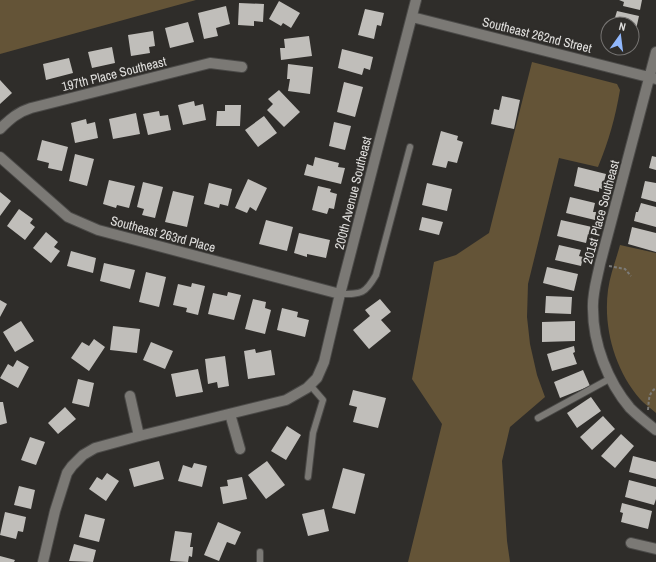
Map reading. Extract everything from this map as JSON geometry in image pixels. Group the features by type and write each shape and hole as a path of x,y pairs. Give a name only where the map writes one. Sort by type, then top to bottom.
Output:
{"street":[{"name":"200th Avenue Southeast","path":"309,387 317,378 324,362 340,294 416,0"},
{"name":"Southeast 262nd Street","path":"412,17 653,78"},
{"name":"201st Place Southeast","path":"656,52 653,78 600,264 595,286 593,310 600,350 611,378 621,396 642,419 656,430"},
{"name":"197th Place Southeast","path":"0,129 12,117 21,111 31,108 210,63 242,66"},
{"name":"Southeast 263rd Place","path":"0,157 68,217 98,230 340,294"},
{"path":"43,562 61,490 67,473 83,455 96,448 139,436 286,400 309,387"},
{"path":"130,396 139,436"},
{"path":"230,414 240,449"},
{"path":"631,543 656,549"}],"lane":[{"path":"340,294 357,294 365,290 372,283 376,275 410,147"},
{"path":"538,418 611,378"},
{"path":"308,477 313,433 323,400 309,387"},
{"path":"260,552 260,562"}],"path":[{"path":"600,264 625,269 631,276"},
{"path":"642,419 648,411 650,394 656,389"}],"shaded area":[{"path":"0,0 196,0 0,54"},
{"path":"532,62 617,84 620,90 611,129 598,167 559,158 528,284 527,317 530,344 537,375 545,397 510,427 502,461 507,541 510,562 408,562 442,424 412,379 434,262 456,255 489,233"},
{"path":"620,245 656,253 656,413 643,403 631,388 618,362 609,334 607,319 608,290"}],"building":[{"path":"619,0 642,0 640,10 623,6 624,2"},
{"path":"279,1 300,13 291,28 283,23 281,26 269,19"},
{"path":"239,3 264,4 263,22 254,21 254,26 238,25"},
{"path":"226,6 230,24 216,28 218,36 204,39 198,13"},
{"path":"365,9 384,13 381,26 377,25 374,39 358,35"},
{"path":"617,11 639,16 615,16"},
{"path":"188,22 194,42 170,48 165,28"},
{"path":"153,31 155,46 149,47 150,53 131,56 128,35"},
{"path":"309,36 312,56 281,60 280,48 285,48 284,39"},
{"path":"112,47 115,63 92,68 88,52"},
{"path":"342,49 373,57 370,70 364,68 362,75 338,68"},
{"path":"69,58 73,73 46,80 43,64"},
{"path":"288,64 313,67 310,94 288,91 290,79 287,79"},
{"path":"0,80 12,93 0,104"},
{"path":"344,82 363,87 355,117 337,112"},
{"path":"279,90 300,112 284,127 267,110 273,104 268,99"},
{"path":"502,96 520,100 514,129 491,124 494,109 499,110"},
{"path":"194,101 195,106 203,104 206,120 183,125 178,105"},
{"path":"225,105 241,105 240,126 216,126 217,111 225,111"},
{"path":"159,111 160,116 168,115 171,130 148,135 143,114"},
{"path":"136,113 140,134 113,139 109,119"},
{"path":"264,116 277,133 258,147 245,130"},
{"path":"86,119 87,124 95,122 98,138 75,143 71,123"},
{"path":"334,122 351,126 345,150 329,146"},
{"path":"441,131 458,136 457,140 463,142 457,163 448,161 446,168 432,165"},
{"path":"42,140 68,147 62,171 48,168 49,163 37,160"},
{"path":"75,154 94,159 87,186 69,181"},
{"path":"652,156 656,157 656,170 649,168"},
{"path":"315,157 339,163 338,167 345,168 341,184 304,175 307,164 313,166"},
{"path":"578,167 606,174 602,189 599,188 599,192 574,186"},
{"path":"248,179 267,188 256,211 250,207 247,213 235,208"},
{"path":"109,180 135,186 129,208 117,205 116,208 103,204"},
{"path":"645,181 656,183 656,202 641,198"},
{"path":"143,182 163,187 155,218 142,215 144,209 137,207"},
{"path":"209,183 232,189 228,206 220,204 219,208 204,204"},
{"path":"427,183 452,189 447,211 422,205"},
{"path":"318,186 331,189 330,192 337,194 334,209 329,208 327,214 312,210"},
{"path":"173,191 194,196 187,227 165,222"},
{"path":"0,192 11,201 0,216"},
{"path":"570,197 595,203 593,212 596,212 595,220 566,213"},
{"path":"641,203 656,207 656,227 634,221 636,212 638,212"},
{"path":"19,209 33,219 30,223 35,227 25,240 7,226"},
{"path":"422,217 443,222 439,235 419,230"},
{"path":"266,220 293,227 287,251 259,244"},
{"path":"561,220 592,227 590,235 588,234 586,243 557,236"},
{"path":"632,227 656,233 656,252 628,244"},
{"path":"46,232 58,242 54,247 60,251 51,263 33,248"},
{"path":"299,233 330,240 326,258 307,254 307,257 294,253"},
{"path":"559,245 581,250 579,256 583,257 581,266 555,260"},
{"path":"71,251 96,258 93,273 67,266"},
{"path":"104,263 135,270 130,289 100,281"},
{"path":"547,267 578,274 574,291 543,283"},
{"path":"146,272 166,277 159,307 139,302"},
{"path":"192,283 205,286 198,315 186,312 187,308 173,305 178,284 191,287"},
{"path":"228,292 241,295 234,320 208,314 213,293 227,296"},
{"path":"546,296 572,297 571,314 545,313"},
{"path":"253,299 266,302 265,308 271,310 265,334 245,329"},
{"path":"380,299 391,312 381,320 391,331 369,349 353,330 370,316 365,310"},
{"path":"0,300 7,304 0,317"},
{"path":"282,308 298,312 297,317 309,320 305,337 277,330"},
{"path":"21,321 34,341 15,352 3,332"},
{"path":"575,321 575,341 542,342 542,322"},
{"path":"113,326 140,329 137,353 110,350"},
{"path":"94,339 105,347 89,371 71,358 82,342 89,346"},
{"path":"151,342 173,351 165,369 143,360"},
{"path":"574,346 575,352 573,353 577,364 552,371 547,354"},
{"path":"255,349 256,353 271,350 275,375 248,379 244,351"},
{"path":"225,356 229,386 218,388 217,382 208,384 205,359"},
{"path":"17,360 29,367 18,388 0,378 8,364 13,367"},
{"path":"198,369 203,392 176,397 171,374"},
{"path":"583,370 590,386 560,398 554,382"},
{"path":"78,379 94,383 89,407 72,403"},
{"path":"353,390 386,398 378,428 353,422 357,407 349,405"},
{"path":"591,397 601,411 577,428 567,413"},
{"path":"0,402 3,402 7,423 0,425"},
{"path":"65,407 76,419 58,434 48,423"},
{"path":"603,416 615,429 592,450 580,437"},
{"path":"287,426 301,435 286,460 271,451"},
{"path":"621,434 634,446 615,468 601,456"},
{"path":"30,437 45,442 36,465 21,460"},
{"path":"633,456 656,462 656,479 629,472"},
{"path":"159,461 164,479 134,487 129,469"},
{"path":"267,461 285,485 266,499 248,475"},
{"path":"194,463 207,466 202,487 178,481 183,465 192,468"},
{"path":"343,468 365,474 355,514 332,508"},
{"path":"107,473 119,481 106,501 89,489 97,477 102,480"},
{"path":"242,477 247,499 223,504 220,487 228,486 227,480"},
{"path":"629,480 656,487 656,499 654,505 625,497"},
{"path":"19,486 35,490 31,509 14,505"},
{"path":"622,503 652,511 648,529 621,522 623,513 620,512"},
{"path":"324,509 329,531 308,536 302,514"},
{"path":"5,512 26,517 23,532 18,531 16,539 0,535"},
{"path":"85,514 105,519 99,542 79,537"},
{"path":"218,522 241,532 235,545 227,542 219,561 204,555"},
{"path":"175,531 192,533 190,547 193,547 192,557 189,556 188,562 170,561"},
{"path":"74,544 96,550 93,562 69,561"},
{"path":"0,556 15,560 14,562 0,562"}]}
